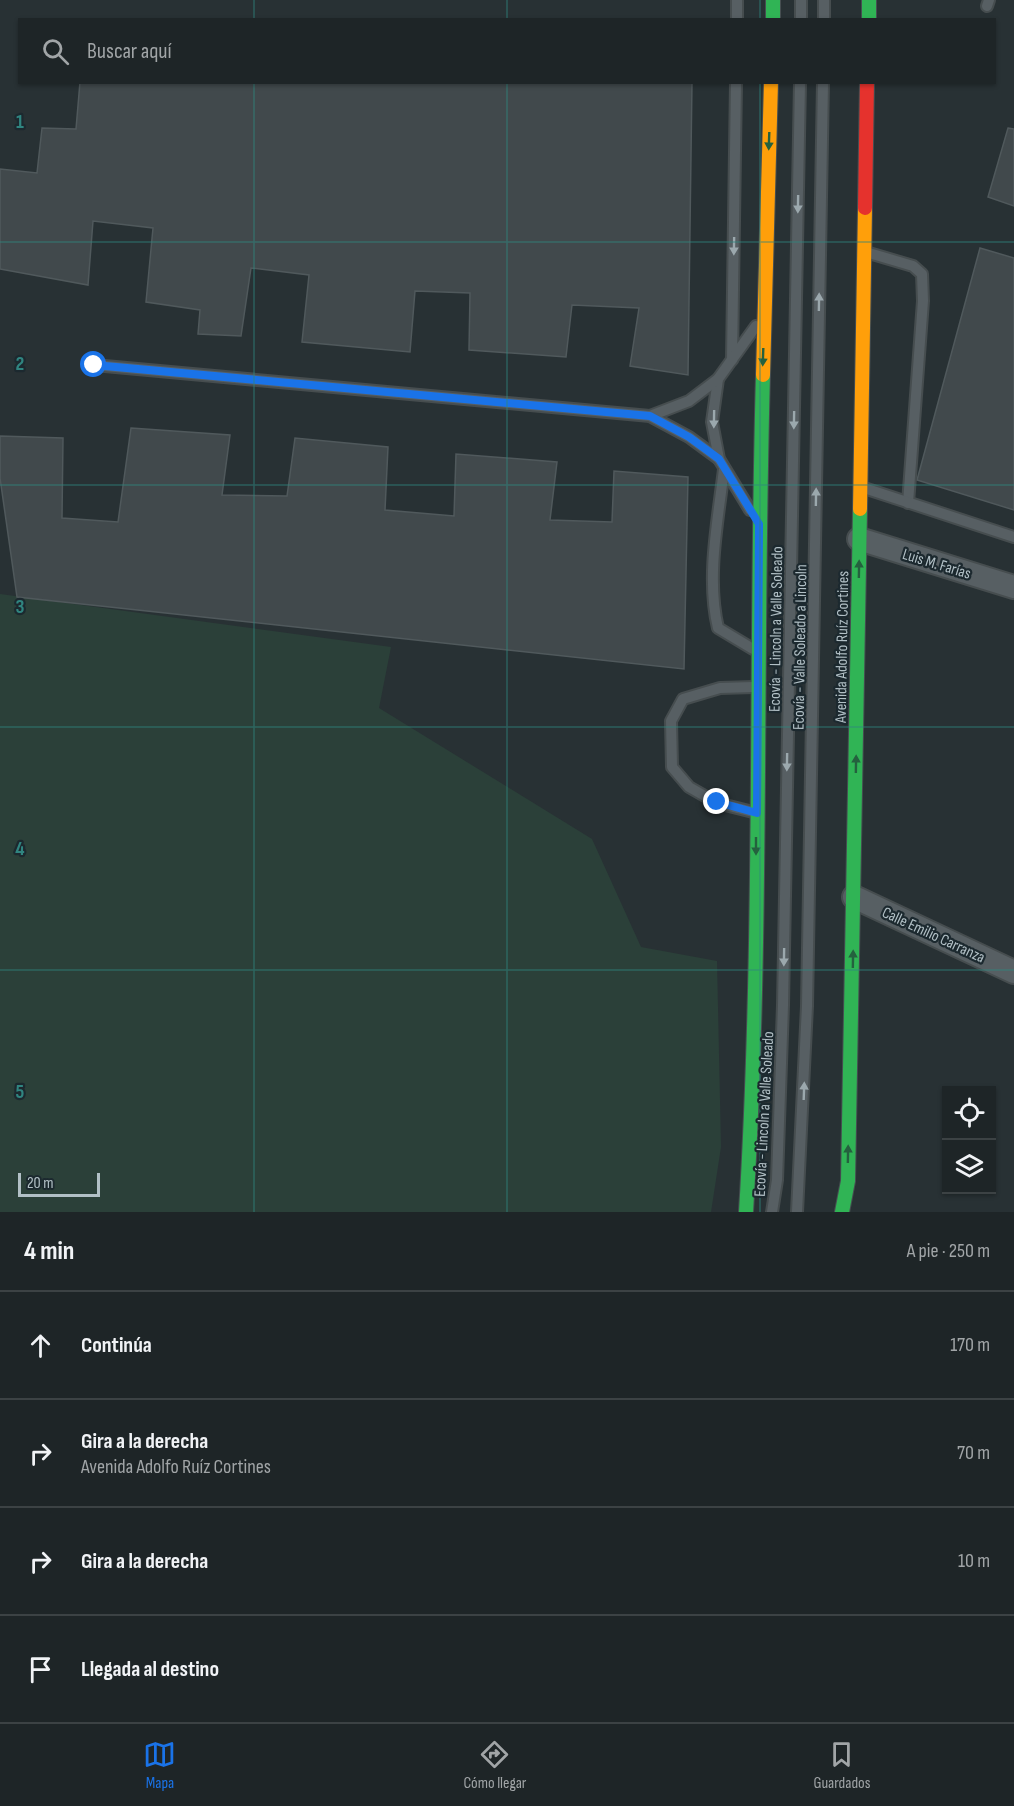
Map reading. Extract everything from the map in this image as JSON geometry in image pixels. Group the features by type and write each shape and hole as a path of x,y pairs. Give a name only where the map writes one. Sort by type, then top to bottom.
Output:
{"main road":[{"path":"773,0 773,18"},
{"path":"868,18 869,0"},
{"path":"746,1212 755,1060 759,524 771,84"},
{"name":"Avenida Adolfo Ruíz Cortines","path":"842,1212 848,1181 867,84"}],"street":[{"name":"Luis M. Farías","path":"860,539 1014,587"},
{"name":"Calle Emilio Carranza","path":"854,897 1014,972"},
{"path":"848,1181 851,1212"}],"lane":[{"path":"737,0 737,18"},
{"path":"801,0 801,18"},
{"path":"824,0 824,18"},
{"path":"732,360 736,84"},
{"name":"Ecovía - Lincoln a Valle Soleado","path":"772,1212 777,1180 783,993 800,84"},
{"name":"Ecovía - Valle Soleado a Lincoln","path":"797,1212 807,1006 823,84"},
{"path":"864,252 913,266 922,274 923,301 908,503"},
{"path":"650,416 689,401 718,379 764,313"},
{"path":"94,365 650,416 689,437 722,464"},
{"path":"718,379 712,422 722,464 759,524"},
{"path":"722,464 713,609 718,628 758,652"},
{"path":"861,487 1014,537"},
{"path":"757,813 717,802 689,787 672,767 671,721 683,699 720,688 758,687"}],"green space":[{"path":"0,594 391,647 379,708 592,839 641,947 717,961 721,1147 711,1212 0,1212"}],"building":[{"path":"80,84 692,84 688,375 630,366 639,308 572,305 566,357 469,350 470,293 415,291 410,352 302,342 309,275 251,268 241,336 198,334 200,310 146,302 153,228 93,221 88,285 0,269 0,169 37,173 42,128 76,129"},
{"path":"1008,128 1014,129 1014,206 988,197"},
{"path":"980,248 1014,258 1014,510 917,480"},
{"path":"131,428 230,435 222,495 287,496 295,438 388,447 385,510 454,516 456,454 557,462 550,520 612,522 614,471 688,477 684,669 17,597 0,478 0,436 63,438 62,518 118,522"}],"traffic: fast":[{"path":"773,0 773,18"},
{"path":"869,0 869,18"},
{"path":"746,1212 755,1003 763,375"},
{"path":"842,1212 848,1181 860,509"}],"traffic: slow":[{"path":"763,375 771,84"},
{"path":"860,509 865,208"}],"traffic: jam":[{"path":"865,208 867,84"}],"route":[{"path":"94,365 650,416 689,437 719,459 759,524 757,813 717,802"}]}
